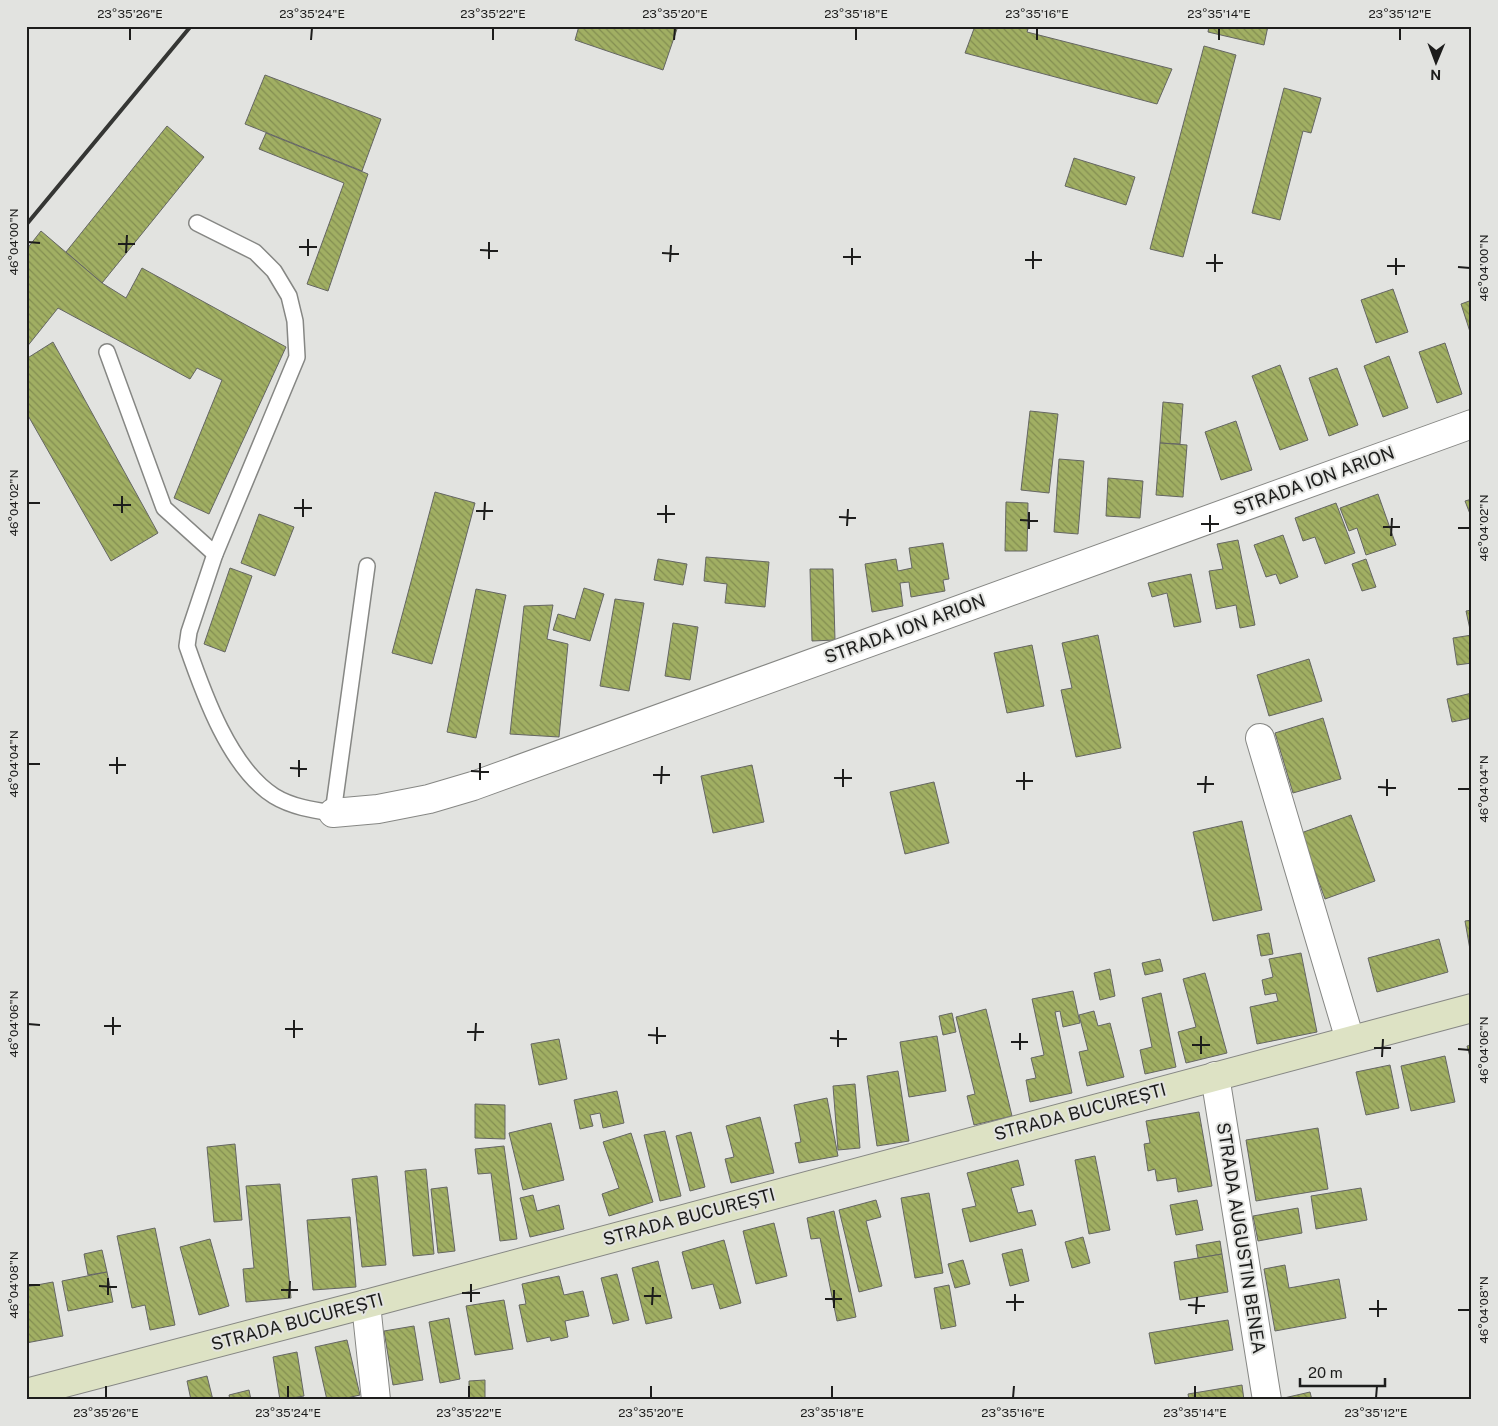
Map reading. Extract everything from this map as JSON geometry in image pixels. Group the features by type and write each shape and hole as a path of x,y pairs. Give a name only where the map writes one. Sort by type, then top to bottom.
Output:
{"main road":[{"name":"STRADA BUCUREȘTI","path":"26,1393 1472,1008"}],"street":[{"name":"STRADA ION ARION","path":"333,813 378,809 429,799 473,786 1472,424"},
{"path":"1260,738 1350,1040"},
{"name":"STRADA AUGUSTIN BENEA","path":"1215,1076 1267,1400"},
{"path":"366,1304 376,1400"}],"lane":[{"path":"197,223 255,252 274,271 289,296 295,321 297,356 215,554 189,632 187,646 222,734 254,781 276,797 306,809 333,813 367,566"},
{"path":"107,352 164,508 215,554"}],"building":[{"path":"579,26 678,26 663,70 575,40"},
{"path":"975,26 1029,26 1027,32 1172,69 1157,104 965,53"},
{"path":"1209,26 1268,26 1264,45 1208,32"},
{"path":"1204,46 1236,55 1183,257 1150,249"},
{"path":"265,75 381,119 362,171 245,124"},
{"path":"1284,88 1321,98 1311,133 1303,131 1280,220 1252,213"},
{"path":"167,126 204,157 102,283 66,252"},
{"path":"266,133 368,174 328,291 307,284 344,183 259,149"},
{"path":"1074,158 1135,177 1126,205 1065,186"},
{"path":"41,231 102,283 126,298 142,268 286,347 209,514 174,498 222,380 197,368 190,379 58,308 26,348 26,250"},
{"path":"1393,289 1408,332 1376,343 1361,300"},
{"path":"1472,300 1472,338 1461,304"},
{"path":"53,342 158,533 111,561 26,412 26,359"},
{"path":"1445,343 1462,394 1437,403 1419,352"},
{"path":"1389,356 1408,408 1383,417 1364,366"},
{"path":"1280,365 1308,440 1280,450 1252,376"},
{"path":"1337,368 1358,425 1329,436 1309,378"},
{"path":"1163,402 1183,404 1180,444 1160,443"},
{"path":"1030,411 1058,414 1049,493 1021,490"},
{"path":"1236,421 1252,470 1221,480 1205,432"},
{"path":"1160,443 1187,445 1183,497 1156,495"},
{"path":"1059,459 1084,461 1078,534 1054,532"},
{"path":"1108,478 1143,481 1140,518 1106,516"},
{"path":"435,492 475,503 432,664 392,653"},
{"path":"1378,494 1396,545 1366,555 1357,528 1349,531 1340,508"},
{"path":"1472,499 1472,519 1465,501"},
{"path":"1006,502 1028,503 1027,551 1005,551"},
{"path":"1336,503 1355,553 1325,564 1315,537 1303,541 1295,518"},
{"path":"259,514 294,527 275,576 241,563"},
{"path":"1283,535 1298,577 1280,584 1276,574 1266,577 1254,545"},
{"path":"1238,540 1255,625 1240,628 1236,605 1216,609 1209,571 1223,569 1217,544"},
{"path":"943,543 949,579 943,580 945,591 911,597 909,582 900,583 903,606 872,612 865,564 896,559 898,571 912,568 909,548"},
{"path":"706,557 769,562 765,607 725,603 727,584 704,581"},
{"path":"658,559 687,564 683,585 654,580"},
{"path":"1366,559 1376,587 1362,591 1352,564"},
{"path":"230,568 252,576 225,652 204,644"},
{"path":"810,569 833,569 835,640 812,641"},
{"path":"1191,574 1201,622 1174,627 1167,593 1152,597 1148,583"},
{"path":"584,588 604,594 590,641 553,630 558,614 575,619"},
{"path":"476,589 506,595 476,738 447,732"},
{"path":"615,599 644,603 629,691 600,686"},
{"path":"553,605 547,639 568,644 559,737 510,734 524,606"},
{"path":"1472,610 1472,633 1471,634 1466,611"},
{"path":"673,623 698,627 690,680 665,676"},
{"path":"1098,635 1121,748 1076,757 1061,690 1072,688 1062,643"},
{"path":"1472,635 1472,663 1457,665 1453,638"},
{"path":"1032,645 1044,706 1007,713 994,653"},
{"path":"1309,659 1322,701 1269,716 1257,675"},
{"path":"1472,693 1472,718 1452,722 1447,699"},
{"path":"1323,718 1341,779 1293,793 1275,733"},
{"path":"752,765 764,822 713,833 701,776"},
{"path":"934,782 949,843 905,854 890,792"},
{"path":"1351,815 1375,881 1325,899 1301,833"},
{"path":"1242,821 1262,910 1213,921 1193,832"},
{"path":"1472,920 1472,961 1465,921"},
{"path":"1269,933 1273,954 1261,956 1257,935"},
{"path":"1439,939 1448,972 1377,992 1368,958"},
{"path":"1301,953 1317,1032 1257,1044 1250,1007 1278,1001 1276,993 1265,995 1262,980 1273,977 1269,959"},
{"path":"1160,959 1163,971 1145,975 1142,963"},
{"path":"1110,969 1115,996 1100,1000 1094,973"},
{"path":"1205,973 1227,1053 1186,1063 1178,1032 1196,1027 1183,979"},
{"path":"1073,991 1080,1023 1063,1027 1060,1011 1055,1012 1072,1093 1030,1102 1026,1080 1036,1078 1031,1058 1044,1055 1032,999"},
{"path":"1161,993 1176,1067 1145,1074 1140,1050 1152,1047 1142,998"},
{"path":"986,1009 1012,1116 974,1125 967,1096 975,1094 956,1017"},
{"path":"1094,1011 1098,1026 1110,1023 1124,1077 1087,1086 1079,1052 1088,1050 1079,1015"},
{"path":"952,1013 956,1032 943,1035 939,1016"},
{"path":"937,1036 946,1091 909,1097 900,1042"},
{"path":"559,1039 567,1079 539,1085 531,1044"},
{"path":"1472,1045 1472,1064 1467,1046"},
{"path":"1445,1056 1455,1102 1411,1111 1401,1066"},
{"path":"1390,1065 1399,1108 1366,1115 1356,1072"},
{"path":"898,1071 909,1141 877,1146 867,1076"},
{"path":"855,1084 860,1148 838,1150 833,1086"},
{"path":"617,1091 624,1123 603,1128 600,1113 590,1115 593,1126 580,1129 574,1100"},
{"path":"827,1098 838,1156 799,1163 795,1143 801,1142 794,1105"},
{"path":"475,1104 505,1105 505,1139 475,1138"},
{"path":"1199,1112 1212,1186 1178,1192 1176,1178 1157,1181 1155,1169 1148,1171 1144,1144 1150,1143 1146,1121"},
{"path":"760,1117 774,1173 731,1183 725,1159 734,1157 726,1126"},
{"path":"551,1123 564,1180 523,1190 509,1133"},
{"path":"1318,1128 1328,1189 1256,1201 1246,1140"},
{"path":"665,1131 681,1196 660,1201 644,1135"},
{"path":"691,1132 705,1187 690,1191 676,1136"},
{"path":"631,1133 653,1202 609,1216 602,1194 619,1188 603,1142"},
{"path":"235,1144 242,1220 214,1222 207,1147"},
{"path":"504,1146 517,1239 500,1241 491,1173 478,1174 475,1149"},
{"path":"1095,1156 1110,1230 1089,1234 1075,1160"},
{"path":"1018,1160 1024,1185 1011,1188 1018,1213 1032,1210 1036,1225 970,1242 962,1209 976,1206 967,1173"},
{"path":"426,1169 434,1254 413,1256 405,1171"},
{"path":"377,1176 386,1265 362,1267 352,1179"},
{"path":"280,1184 291,1298 246,1302 243,1269 254,1268 246,1186"},
{"path":"447,1187 455,1251 438,1253 431,1189"},
{"path":"1361,1188 1367,1220 1316,1229 1311,1196"},
{"path":"929,1193 943,1273 915,1278 901,1198"},
{"path":"533,1195 537,1211 559,1205 564,1229 530,1237 520,1198"},
{"path":"876,1200 881,1217 866,1221 882,1286 859,1292 839,1210"},
{"path":"1197,1200 1203,1230 1176,1235 1170,1205"},
{"path":"1298,1208 1302,1233 1258,1241 1253,1216"},
{"path":"834,1211 856,1317 837,1321 820,1238 811,1239 807,1218"},
{"path":"350,1217 356,1287 313,1290 307,1220"},
{"path":"774,1223 787,1276 756,1284 743,1231"},
{"path":"155,1228 175,1325 150,1330 145,1305 132,1308 117,1236"},
{"path":"1083,1237 1090,1263 1072,1268 1065,1242"},
{"path":"210,1239 229,1306 199,1315 180,1247"},
{"path":"724,1240 741,1303 720,1309 713,1284 692,1289 682,1252"},
{"path":"1220,1241 1222,1254 1198,1258 1196,1245"},
{"path":"1022,1249 1029,1281 1010,1286 1002,1254"},
{"path":"102,1250 107,1272 88,1275 84,1254"},
{"path":"1222,1254 1228,1292 1180,1300 1174,1262"},
{"path":"963,1260 970,1284 955,1288 948,1264"},
{"path":"658,1261 672,1318 646,1324 632,1268"},
{"path":"1285,1265 1289,1288 1339,1279 1346,1318 1275,1331 1264,1269"},
{"path":"107,1272 113,1302 68,1311 62,1281"},
{"path":"617,1274 629,1320 613,1324 601,1278"},
{"path":"559,1276 564,1295 583,1291 589,1316 565,1321 568,1337 551,1341 550,1337 527,1342 519,1305 526,1304 522,1284"},
{"path":"53,1282 63,1336 26,1343 26,1287"},
{"path":"949,1285 956,1326 941,1329 934,1288"},
{"path":"504,1300 513,1349 475,1355 466,1306"},
{"path":"449,1318 460,1379 440,1383 429,1322"},
{"path":"1228,1320 1233,1350 1155,1364 1149,1333"},
{"path":"414,1326 423,1380 393,1385 384,1331"},
{"path":"347,1340 360,1395 338,1400 327,1400 315,1347"},
{"path":"297,1352 304,1396 280,1400 273,1357"},
{"path":"207,1376 213,1400 191,1400 187,1381"},
{"path":"485,1380 485,1400 469,1400 469,1381"},
{"path":"1242,1385 1244,1400 1189,1400 1188,1394"},
{"path":"249,1390 251,1400 230,1400 229,1395"},
{"path":"1310,1392 1312,1400 1285,1400 1284,1398"}],"railway":[{"path":"26,225 191,26"}]}
